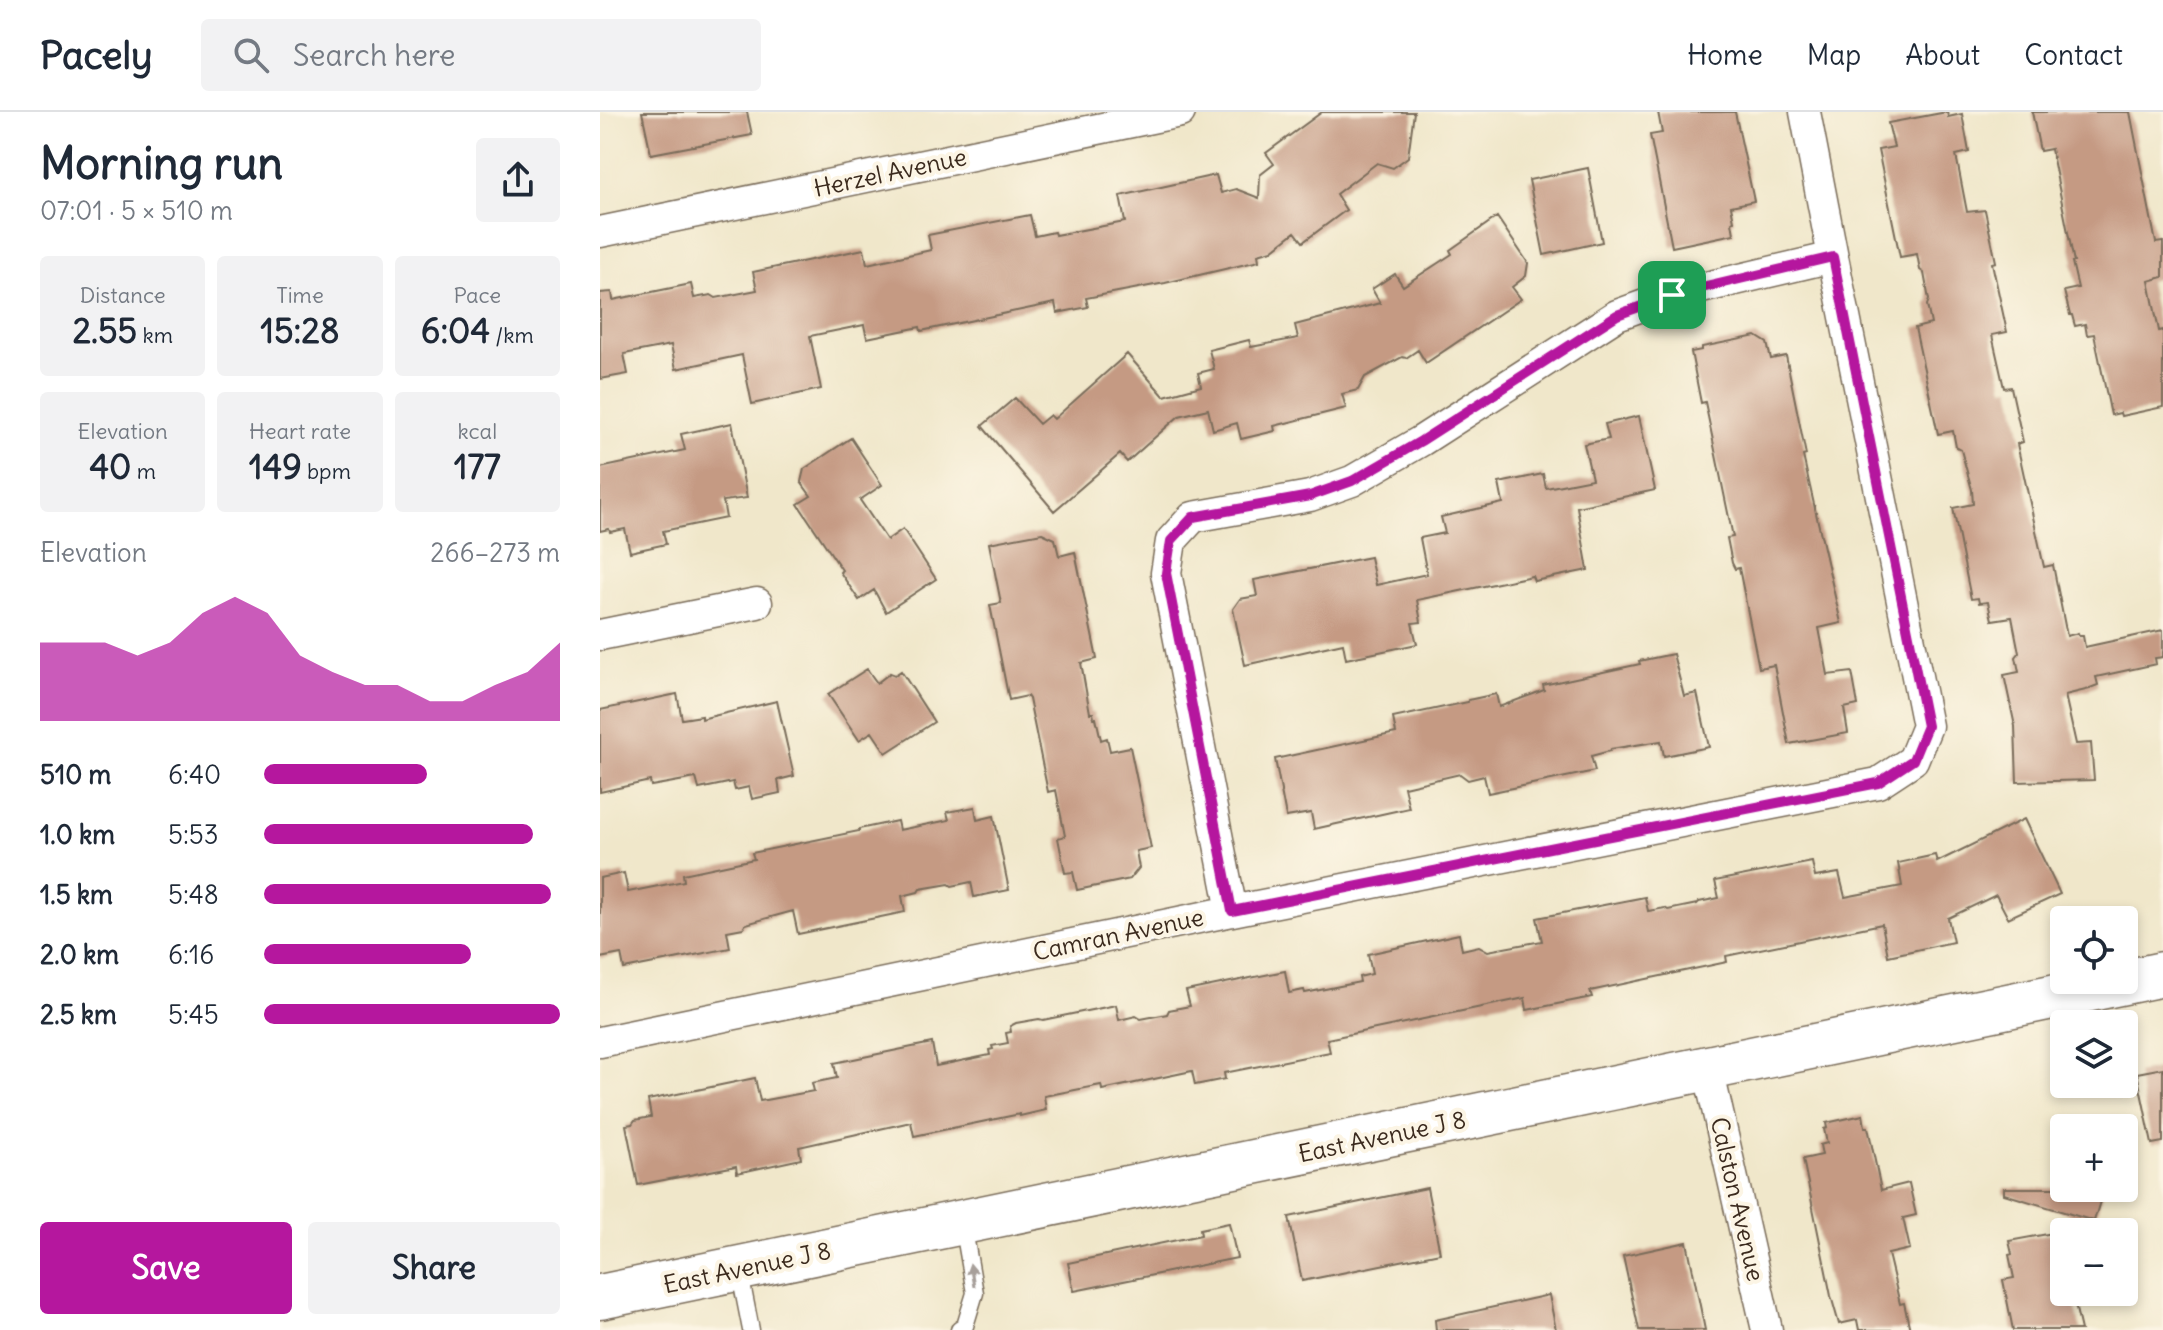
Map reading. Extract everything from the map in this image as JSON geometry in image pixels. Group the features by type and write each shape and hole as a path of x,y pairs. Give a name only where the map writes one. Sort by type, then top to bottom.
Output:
{"street":[{"name":"Herzel Avenue","path":"600,232 1180,112"},
{"path":"1232,911 1166,573 1171,541 1193,517 1310,496 1352,481 1421,441 1617,315 1672,295 1833,257 1805,112"},
{"name":"Camran Avenue","path":"600,1042 1232,911 1878,783 1913,760 1927,726 1833,257"},
{"path":"600,635 757,603"},
{"name":"East Avenue J 8","path":"601,1292 739,1269 2163,974"},
{"name":"Calston Avenue","path":"1708,1069 1767,1330"}],"lane":[{"path":"962,1223 975,1293 962,1328"},
{"path":"739,1269 751,1330"}],"building":[{"path":"642,112 747,112 752,135 651,154"},
{"path":"1322,112 1414,112 1408,157 1393,168 1377,163 1336,194 1346,210 1303,242 1295,232 1272,250 1258,254 1259,261 1086,298 1088,307 1057,313 1055,303 921,331 920,327 867,338 864,325 810,336 821,389 752,404 742,355 676,369 671,345 624,354 628,374 600,379 600,293 612,292 613,300 691,284 694,298 711,295 716,298 757,290 753,272 864,249 867,264 931,250 928,235 1030,215 1035,236 1125,222 1120,196 1216,175 1221,193 1236,189 1259,198 1260,175 1274,164 1266,153"},
{"path":"1658,112 1735,112 1754,201 1731,206 1734,234 1672,247 1650,135 1662,133"},
{"path":"1947,112 1948,117 1962,114 1969,152 1956,155 1967,212 1985,210 1996,262 1992,263 2007,332 1992,335 2004,388 2011,387 2023,442 2017,444 2044,567 2053,565 2067,636 2078,633 2083,636 2085,647 2163,630 2163,657 2155,658 2156,664 2096,677 2098,685 2065,695 2076,744 2091,743 2094,780 2017,782 2015,726 2004,675 2019,672 2012,617 1992,620 1988,602 1979,603 1978,598 1971,599 1953,508 1973,504 1972,490 1953,431 1938,434 1915,328 1931,324 1924,273 1920,270 1917,254 1900,257 1878,150 1894,147 1888,123"},
{"path":"2032,112 2130,112 2156,243 2163,242 2163,277 2149,281 2159,331 2163,330 2163,407 2121,416 2120,413 2111,415 2094,334 2087,335 2085,324 2075,326 2070,315 2064,291 2078,288 2074,262 2051,149 2040,151"},
{"path":"1588,168 1602,242 1544,255 1529,180"},
{"path":"1497,217 1528,263 1526,276 1512,287 1521,299 1426,363 1418,350 1365,377 1358,390 1342,394 1346,408 1274,426 1275,431 1241,439 1237,423 1213,430 1208,409 1179,416 1127,462 1120,454 1054,511 982,426 1015,398 1039,424 1050,415 1054,419 1127,354 1164,396 1201,386 1198,373 1214,369 1209,350 1249,340 1251,347 1298,338 1295,325 1380,303 1372,289 1395,274 1403,286 1452,254 1450,250"},
{"path":"1756,336 1767,343 1771,359 1786,356 1806,455 1803,456 1841,623 1819,628 1828,675 1852,672 1858,705 1844,708 1848,733 1789,744 1774,665 1759,668 1739,568 1735,569 1732,563 1727,538 1733,537 1705,402 1701,403 1691,352"},
{"path":"1639,416 1655,490 1577,507 1588,570 1534,581 1532,576 1417,600 1421,622 1412,623 1417,644 1346,659 1343,643 1245,665 1233,609 1240,599 1257,596 1254,580 1370,557 1376,585 1427,574 1420,538 1445,533 1441,517 1503,503 1499,483 1543,474 1546,488 1592,479 1584,444 1609,439 1605,424"},
{"path":"732,423 747,498 723,501 726,518 663,531 666,544 630,552 625,529 600,531 600,468 685,450 681,434"},
{"path":"851,438 882,485 860,500 887,540 903,529 936,579 886,612 874,590 859,600 798,504 811,496 801,482 804,469"},
{"path":"1042,533 1055,539 1059,556 1075,552 1097,659 1081,663 1090,713 1096,718 1101,740 1107,738 1110,751 1130,747 1151,848 1136,851 1139,868 1130,879 1077,890 1073,872 1065,873 1058,838 1065,836 1056,790 1048,792 1029,699 1027,696 1009,700 990,605 1001,603 989,543"},
{"path":"1673,654 1684,696 1697,693 1709,747 1664,756 1661,741 1611,749 1591,756 1595,771 1488,793 1484,776 1468,780 1460,774 1404,787 1409,808 1314,829 1311,813 1286,817 1275,759 1396,733 1393,718 1496,694 1499,707 1544,690 1543,685"},
{"path":"867,669 877,683 890,673 895,675 901,671 934,722 886,753 872,732 859,740 828,694"},
{"path":"677,694 682,719 702,716 702,719 777,701 794,776 778,780 780,793 752,799 749,787 735,790 733,782 699,789 696,778 651,786 650,781 600,792 600,710"},
{"path":"975,807 977,820 994,816 1009,890 974,897 971,882 949,884 902,896 905,912 798,934 793,911 727,931 730,948 624,969 621,954 600,958 600,878 624,873 628,892 684,881 683,874 754,859 752,853 897,821 899,830 949,820 947,812"},
{"path":"2024,819 2060,894 2008,918 1996,895 1948,918 1953,942 1888,956 1882,924 1726,956 1727,962 1590,991 1592,997 1527,1010 1525,998 1327,1039 1330,1052 1224,1073 1225,1079 1195,1085 1192,1071 1102,1090 1101,1085 1044,1096 1046,1110 1020,1116 914,1136 911,1122 799,1147 801,1159 737,1173 736,1166 638,1185 626,1125 651,1117 648,1100 755,1078 760,1101 814,1091 812,1083 837,1078 834,1063 932,1043 936,1066 990,1055 992,1046 1008,1043 1006,1033 1011,1032 1010,1026 1016,1023 1116,1005 1119,1020 1167,1014 1169,1010 1190,1006 1186,991 1285,971 1289,993 1304,990 1305,993 1360,982 1359,977 1372,974 1368,954 1459,934 1462,950 1479,946 1488,951 1542,941 1537,918 1645,897 1648,911 1668,910 1719,898 1715,881 1812,862 1815,877 1839,873 1845,897 1902,886 1898,863 1935,855 1937,862"},
{"path":"2163,1068 2163,1142 2152,1144 2138,1073"},
{"path":"1863,1115 1881,1190 1909,1183 1916,1215 1903,1218 1910,1249 1888,1254 1910,1330 1859,1330 1857,1320 1839,1324 1831,1296 1803,1159 1822,1155 1820,1145 1827,1143 1826,1123"},
{"path":"1427,1188 1440,1253 1302,1281 1289,1217"},
{"path":"2004,1188 2050,1188 2050,1202 2100,1202 2095,1218 2084,1218 2004,1194"},
{"path":"1229,1223 1237,1258 1074,1291 1068,1263 1201,1235 1200,1229"},
{"path":"2050,1234 2050,1306 2075,1306 2081,1330 2013,1330 2003,1280 2014,1278 2009,1241"},
{"path":"1687,1242 1705,1330 1639,1330 1623,1256"},
{"path":"1549,1295 1556,1330 1436,1330 1435,1320"}],"route":[{"path":"1833,257 1927,726 1913,760 1878,783 1232,911 1166,573 1171,541 1193,517 1310,496 1352,481 1421,441 1617,315 1672,295 1833,257"}]}
